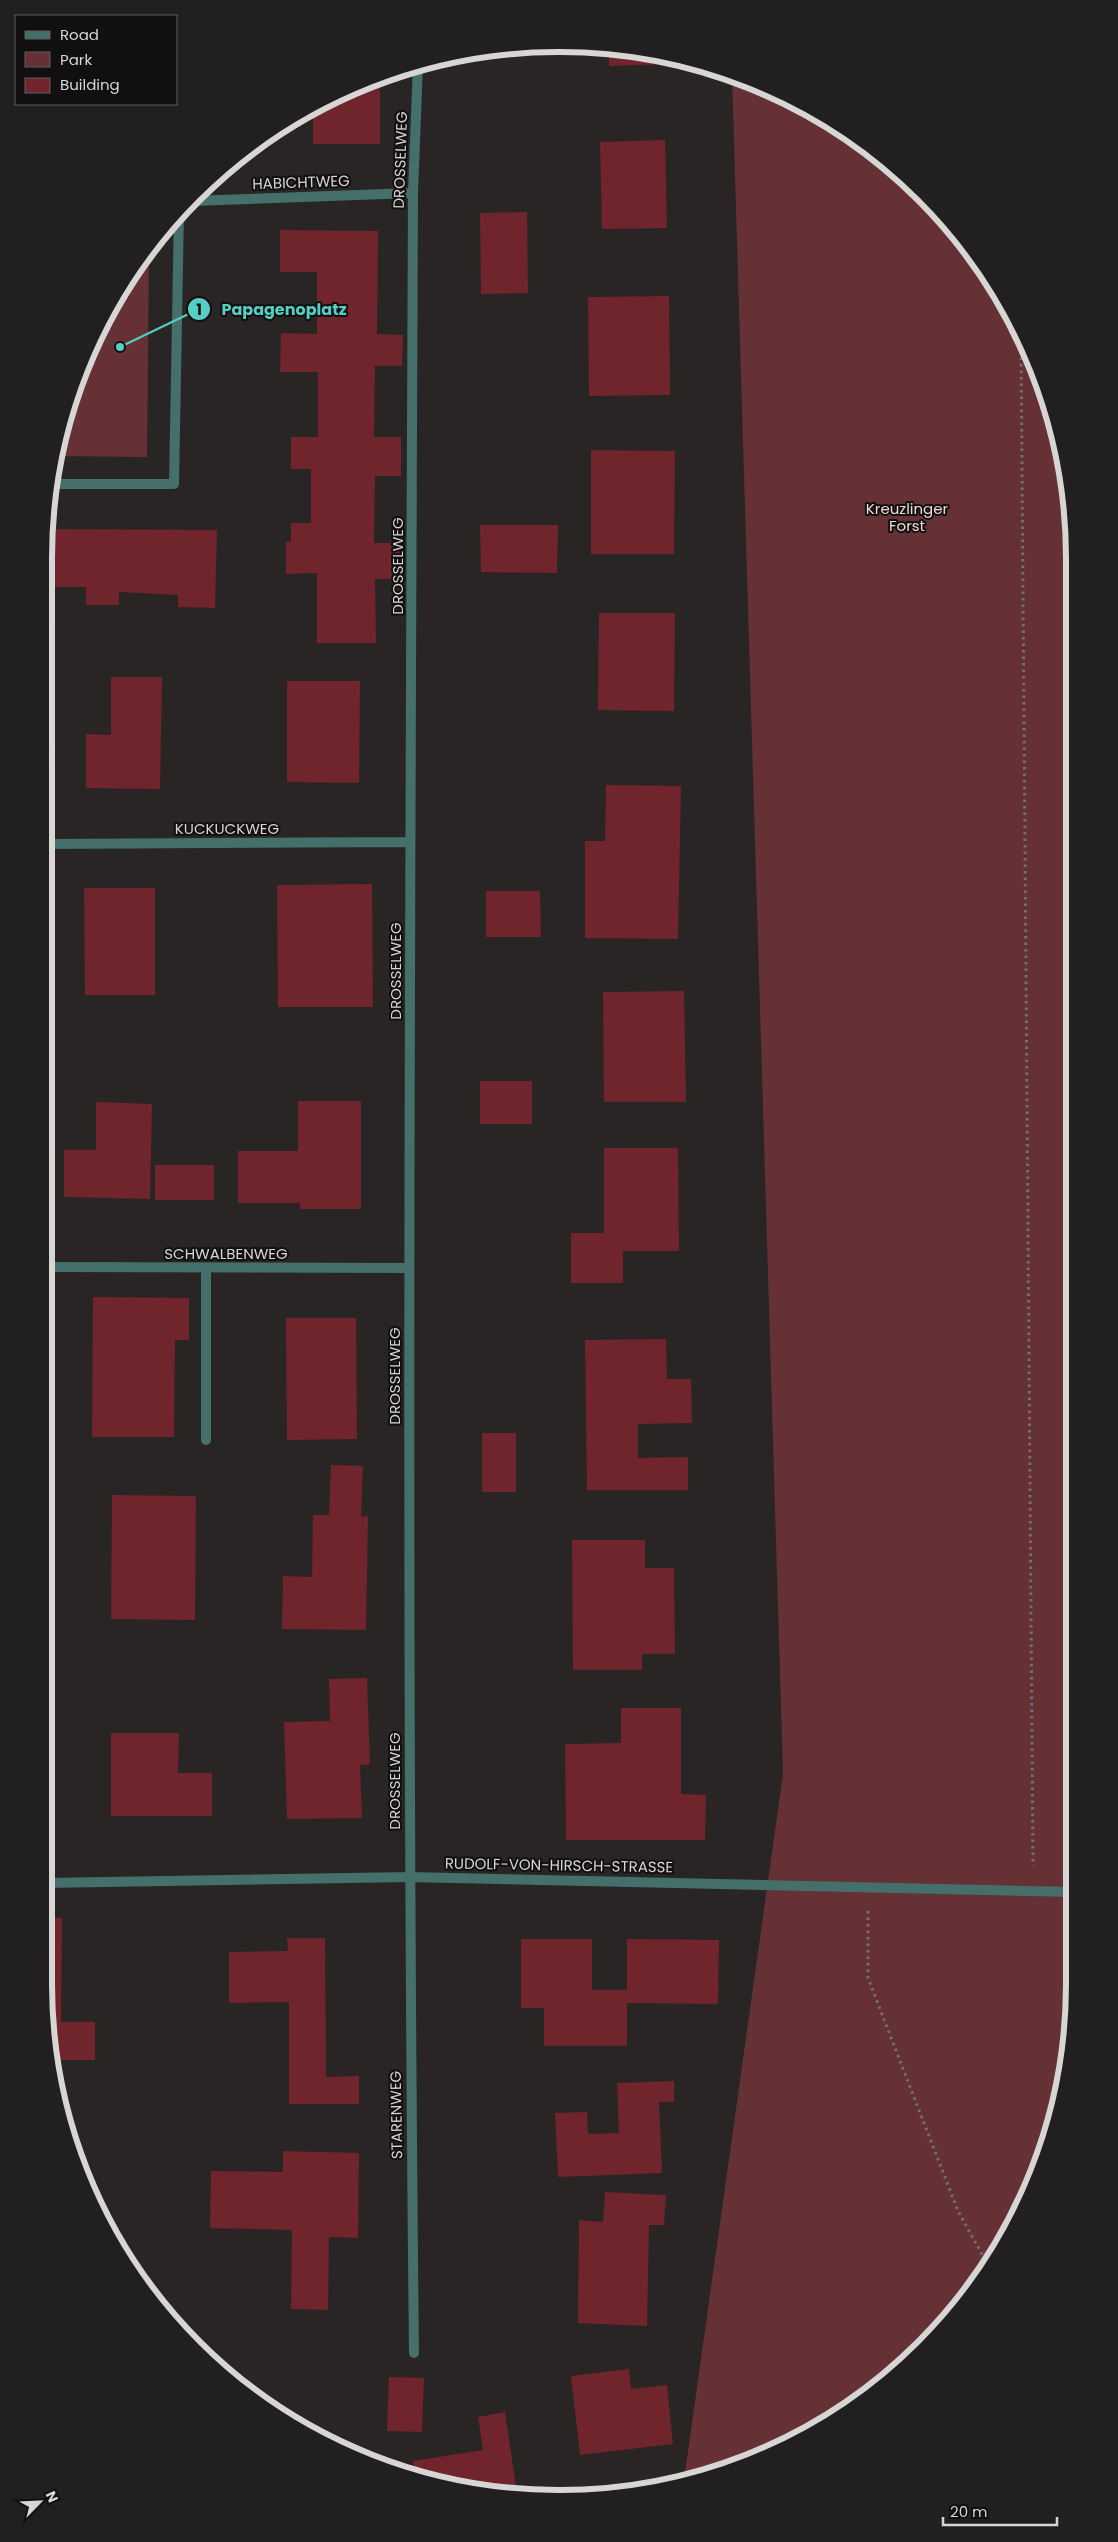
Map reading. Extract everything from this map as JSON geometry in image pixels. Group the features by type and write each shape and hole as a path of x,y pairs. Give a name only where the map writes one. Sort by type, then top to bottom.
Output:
{"street":[{"name":"DROSSELWEG","path":"409,1877 413,193 418,73"},
{"name":"HABICHTWEG","path":"201,201 413,193"},
{"path":"58,484 174,484 180,223"},
{"name":"KUCKUCKWEG","path":"52,844 410,842"},
{"name":"SCHWALBENWEG","path":"52,1267 409,1268"},
{"path":"206,1268 206,1440"},
{"name":"RUDOLF-VON-HIRSCH-STRASSE","path":"52,1884 409,1877 1066,1892"},
{"name":"STARENWEG","path":"409,1877 414,2353"}],"path":[{"path":"1020,350 1033,1891"},
{"path":"868,1888 868,1978 958,2211 984,2258"}],"green space":[{"name":"Kreuzlinger Forst","path":"732,83 783,105 812,120 840,138 893,178 940,225 980,278 998,306 1013,335 1039,396 1056,460 1061,493 1066,559 1066,1983 1061,2049 1056,2082 1039,2146 1027,2177 998,2236 961,2291 940,2317 893,2364 840,2404 812,2422 753,2451 722,2463 685,2473 783,1774"},
{"path":"149,263 147,457 63,456 79,396 91,365 120,306"}],"building":[{"path":"609,56 666,64 609,66"},
{"path":"380,85 380,144 313,144 313,116"},
{"path":"665,140 667,228 602,229 600,142"},
{"path":"527,212 528,293 481,294 480,213"},
{"path":"280,230 378,231 377,334 403,335 402,366 375,366 374,437 401,437 401,476 375,476 374,543 401,543 401,579 375,579 376,643 317,643 317,573 286,574 286,542 291,542 291,523 311,523 311,469 291,469 291,437 318,437 318,372 280,372 281,333 317,334 317,272 280,272"},
{"path":"669,296 670,395 589,396 588,297"},
{"path":"591,450 675,451 674,554 591,554"},
{"path":"480,525 558,525 557,573 481,572"},
{"path":"54,529 217,530 215,608 178,607 178,595 119,592 119,605 86,605 86,587 52,587"},
{"path":"599,613 675,613 674,711 598,710"},
{"path":"111,677 162,677 160,789 86,788 86,734 111,735"},
{"path":"287,681 360,681 359,783 287,782"},
{"path":"606,785 681,786 678,939 585,938 585,841 605,841"},
{"path":"372,884 373,1007 278,1007 277,885"},
{"path":"84,888 155,888 155,995 85,995"},
{"path":"486,891 540,891 541,937 486,937"},
{"path":"684,991 686,1102 604,1102 603,992"},
{"path":"480,1081 532,1081 532,1124 480,1124"},
{"path":"298,1101 361,1101 361,1209 300,1209 300,1203 238,1203 238,1151 298,1151"},
{"path":"96,1102 152,1104 150,1199 64,1197 64,1150 96,1150"},
{"path":"604,1148 678,1148 679,1251 623,1251 623,1283 571,1283 571,1233 604,1233"},
{"path":"155,1165 214,1165 214,1200 155,1200"},
{"path":"93,1297 189,1298 189,1340 175,1340 174,1437 92,1437"},
{"path":"286,1318 356,1318 357,1439 287,1440"},
{"path":"666,1339 667,1379 691,1379 692,1423 638,1424 638,1458 688,1457 688,1490 587,1490 585,1340"},
{"path":"482,1433 516,1433 516,1492 482,1492"},
{"path":"331,1465 363,1466 361,1517 368,1516 366,1630 282,1629 283,1576 312,1577 313,1515 329,1515"},
{"path":"112,1495 196,1496 195,1620 111,1619"},
{"path":"572,1540 645,1540 645,1568 674,1568 675,1654 642,1654 642,1670 573,1670"},
{"path":"367,1678 370,1764 360,1765 362,1818 287,1819 284,1722 330,1721 329,1679"},
{"path":"621,1708 681,1708 681,1794 706,1795 705,1840 566,1840 565,1744 621,1743"},
{"path":"111,1733 179,1733 178,1773 212,1773 212,1816 111,1816"},
{"path":"52,1917 62,1918 61,2022 95,2022 95,2060 59,2060 52,1983"},
{"path":"287,1938 325,1938 326,2077 359,2076 359,2104 289,2104 289,2002 229,2003 229,1952 288,1951"},
{"path":"521,1939 592,1939 592,1990 627,1990 627,1939 719,1940 718,2004 627,2003 627,2046 544,2046 544,2008 521,2008"},
{"path":"674,2081 674,2102 659,2102 662,2173 558,2177 555,2113 587,2112 588,2134 619,2133 617,2083"},
{"path":"283,2151 359,2153 358,2238 329,2237 328,2310 291,2309 292,2230 210,2228 211,2171 283,2172"},
{"path":"605,2192 666,2195 664,2225 649,2225 647,2326 578,2323 579,2220 603,2222"},
{"path":"629,2369 631,2389 667,2385 673,2444 580,2455 571,2376"},
{"path":"389,2377 424,2378 422,2432 387,2431"},
{"path":"505,2412 516,2486 460,2480 414,2468 413,2461 483,2450 478,2417"}],"place":[{"name":"Papagenoplatz","path":"120,347"}]}
